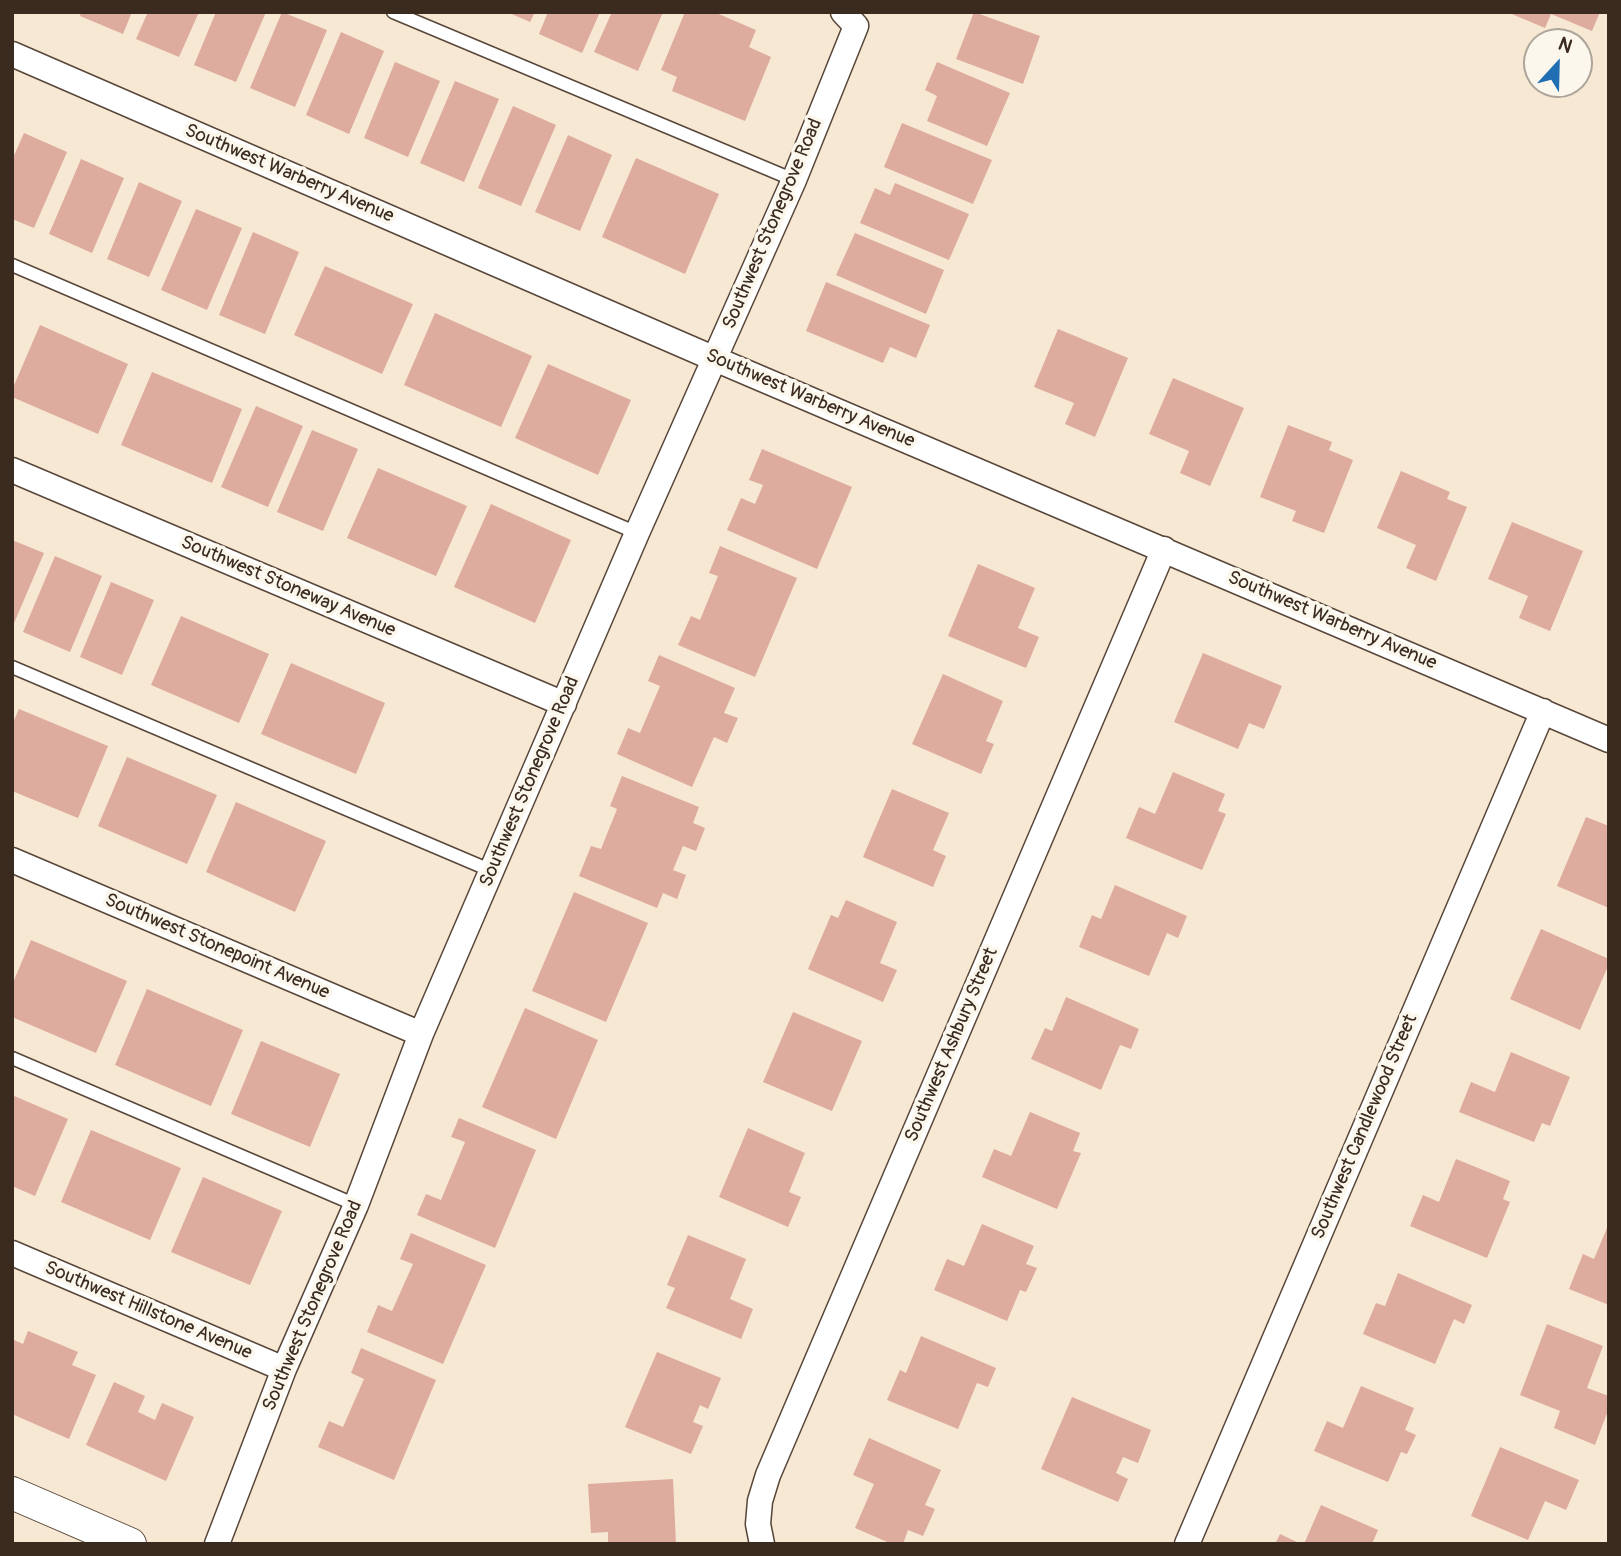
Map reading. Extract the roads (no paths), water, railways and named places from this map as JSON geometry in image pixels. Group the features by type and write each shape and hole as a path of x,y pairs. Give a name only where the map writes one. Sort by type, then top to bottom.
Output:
{"street":[{"name":"Southwest Stonegrove Road","path":"217,1544 284,1369 356,1205 421,1034 637,533 794,180 849,19"},
{"name":"Southwest Warberry Avenue","path":"12,54 715,359 1609,740"},
{"name":"Southwest Stoneway Avenue","path":"12,470 564,704"},
{"name":"Southwest Ashbury Street","path":"762,1544 758,1524 760,1501 768,1475 1164,549"},
{"name":"Southwest Candlewood Street","path":"1187,1544 1543,710"},
{"name":"Southwest Stonepoint Avenue","path":"12,860 421,1034"},
{"name":"Southwest Hillstone Avenue","path":"12,1253 284,1369"},
{"path":"12,1493 130,1544"}],"lane":[{"path":"393,12 794,180"},
{"path":"12,265 637,533"},
{"path":"12,667 492,872"},
{"path":"12,1058 356,1205"}]}
